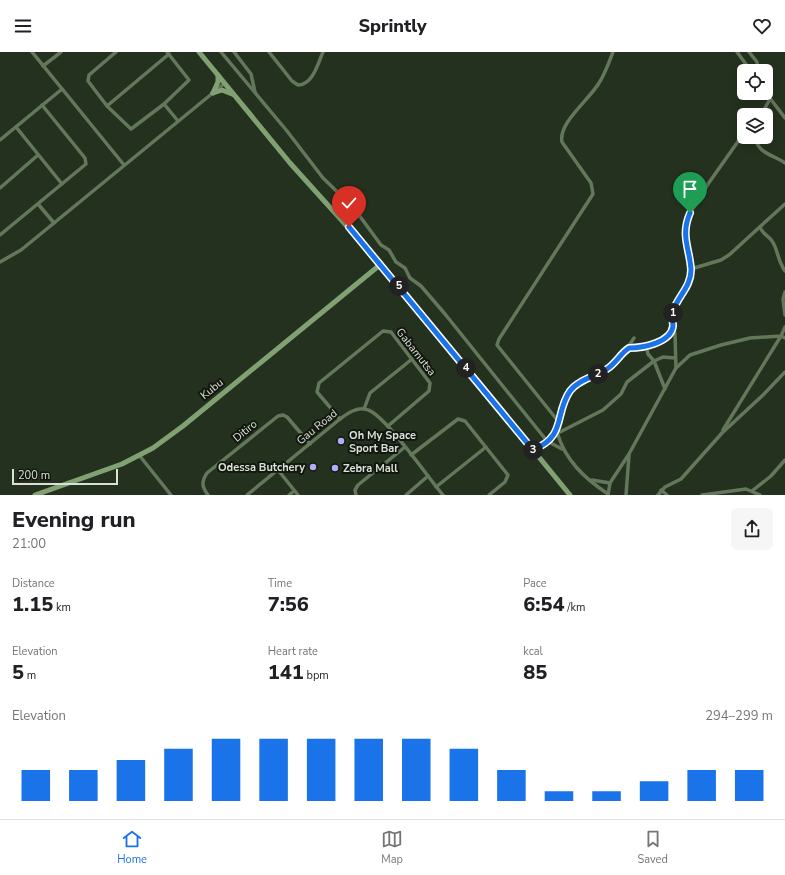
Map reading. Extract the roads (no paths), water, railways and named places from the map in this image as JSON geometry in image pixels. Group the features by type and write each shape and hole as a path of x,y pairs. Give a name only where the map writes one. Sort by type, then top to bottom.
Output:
{"main road":[{"path":"199,52 290,163 381,264 570,495"},
{"path":"213,92 218,82 218,75"},
{"path":"213,92 224,90 236,97"},
{"path":"371,273 374,264 373,255"},
{"name":"Kubu","path":"35,495 116,467 139,456 183,426 381,264"}],"street":[{"path":"32,52 124,165"},
{"path":"44,66 61,52"},
{"path":"107,106 168,53 189,80 164,104 131,128 107,106 88,83 89,75 116,52"},
{"path":"221,52 323,178 353,207 381,245 391,253 396,262 405,268 410,278 422,286 547,441 562,449"},
{"path":"234,52 252,76 255,93"},
{"path":"269,52 292,81 298,85 303,85 311,78 324,52"},
{"path":"559,425 552,414 497,345 499,339 593,194 591,184 562,142 561,136 566,124 599,83 614,52"},
{"path":"737,52 746,64"},
{"path":"749,52 756,64"},
{"path":"245,81 252,76"},
{"path":"0,262 22,250 178,120 225,83"},
{"path":"0,140 62,89"},
{"path":"771,100 785,118"},
{"path":"164,104 178,120"},
{"path":"0,235 85,166 86,160 42,105"},
{"path":"16,127 62,184"},
{"path":"676,368 674,358 676,340 673,327 673,311 690,282 691,269 685,236 687,218 708,184 737,143"},
{"path":"757,144 760,150 785,163"},
{"path":"0,188 38,155"},
{"path":"38,204 54,223"},
{"path":"691,269 725,258 785,204"},
{"path":"760,227 764,234 772,240 778,260 785,271"},
{"path":"785,292 783,299 785,315"},
{"path":"625,350 629,348 646,346 665,338 673,327"},
{"path":"722,433 750,385 783,337 785,327"},
{"name":"Gabamutsa","path":"340,418 317,392 318,383 382,331 390,332 430,383 431,387 429,391 388,426"},
{"path":"557,432 562,449 576,467 608,494 610,484 629,454 676,368 690,355 750,338 783,337"},
{"path":"533,450 557,432 567,396 571,389 611,366 634,338"},
{"path":"646,346 648,354 654,361 665,389"},
{"path":"557,432 564,431 603,410 621,394 627,382 654,361 663,357 674,358"},
{"path":"412,359 370,393 364,409 374,412 388,426 443,495"},
{"path":"658,495 661,490 681,479 722,433 763,395 785,372"},
{"name":"Gau Road","path":"248,495 340,418 357,409 364,409"},
{"name":"Ditiro","path":"208,495 202,484 202,480 207,473 278,416 283,415 287,417 310,444"},
{"path":"411,455 458,419 465,421 508,475 505,482 489,495"},
{"path":"356,495 355,490 358,485 405,447"},
{"path":"436,487 486,447"},
{"path":"626,495 629,454"},
{"path":"139,456 171,495"},
{"path":"752,491 771,476 785,460"},
{"path":"278,470 298,495"},
{"path":"406,495 428,476"},
{"path":"592,480 610,484"},
{"path":"702,495 740,489 752,491 760,495"},
{"path":"661,490 668,495"},
{"path":"289,495 294,491"}],"place":[{"name":"Oh My Space Sport Bar","path":"341,441"},
{"name":"Odessa Butchery","path":"313,467"},
{"name":"Zebra Mall","path":"335,468"}]}
